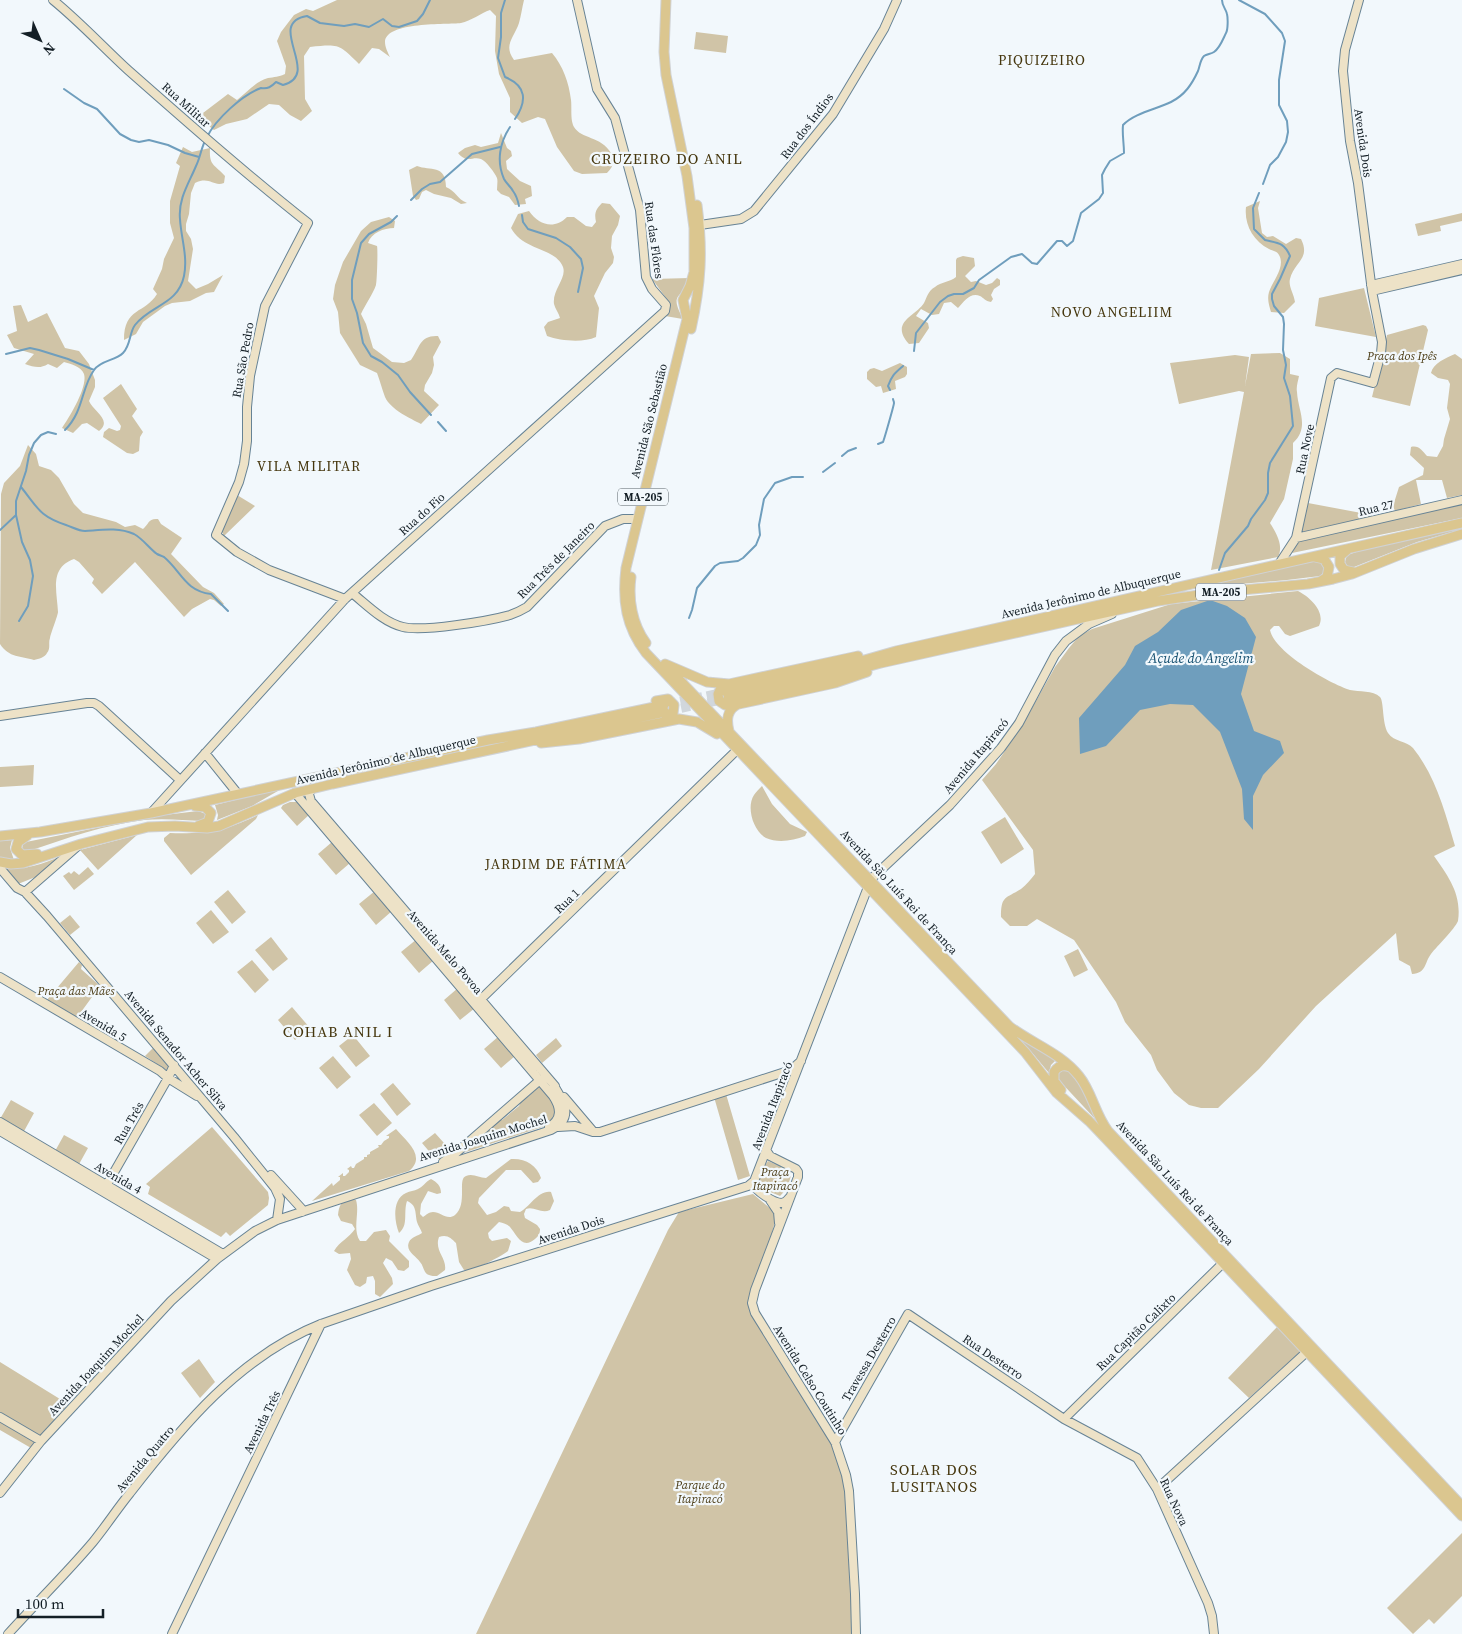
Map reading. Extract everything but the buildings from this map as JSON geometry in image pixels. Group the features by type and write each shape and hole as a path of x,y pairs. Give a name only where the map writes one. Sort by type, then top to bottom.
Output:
{"main road":[{"name":"Avenida São Sebastião","path":"666,0 664,52 666,75 687,176 694,228 694,272 684,302 687,319 638,519 625,578 624,595 628,622 639,644 669,677"},
{"name":"Avenida São Sebastião","path":"665,664 650,649 638,629 631,606 630,582 643,518 696,303 701,265 700,225 691,167 672,77 670,52 671,0"},
{"path":"684,302 687,295 692,295 696,303"},
{"name":"Avenida Jerônimo de Albuquerque","path":"728,691 841,674 896,655 1279,564 1462,523"},
{"name":"Avenida Jerônimo de Albuquerque","path":"896,655 1134,606 1219,592 1308,584 1339,578 1414,549 1462,534"},
{"path":"1352,548 1342,554 1339,559 1340,564 1347,572 1358,571"},
{"path":"1308,584 1324,579 1330,570 1329,565 1324,559 1311,557"},
{"path":"896,655 844,681 739,704 725,705 718,700 720,689 728,691 858,656 896,655"},
{"path":"665,664 728,691"},
{"name":"Avenida São Luís Rei de França","path":"665,664 1025,1052 1056,1092 1080,1113 1462,1506"},
{"path":"662,706 663,697 668,691 670,684 669,677"},
{"name":"Avenida São Luís Rei de França","path":"669,677 737,750 1009,1026 1058,1057 1072,1069 1082,1080 1098,1115 1108,1131 1462,1516"},
{"path":"656,723 670,717 675,709 669,700 662,706"},
{"path":"730,732 727,721 728,715 731,709 739,704"},
{"name":"Avenida Jerônimo de Albuquerque","path":"0,836 40,832 170,810 488,740 662,706"},
{"name":"Avenida Jerônimo de Albuquerque","path":"0,862 11,864 23,863 81,844 133,830 175,826 201,828 219,826 295,793 504,746 662,706"},
{"path":"504,746 564,741 679,720 697,722 714,732 737,750"},
{"path":"170,810 201,806 207,808 211,813 210,819 204,824 175,826"},
{"path":"40,832 19,840 16,846 22,856 81,844"},
{"path":"1072,1069 1068,1066 1060,1066 1054,1072 1053,1078 1080,1113"}],"street":[{"name":"Rua Militar","path":"53,0 78,21 127,69 264,189 308,223"},
{"name":"Rua das Flôres","path":"577,0 597,89 617,123 640,210 648,284 666,306"},
{"name":"Rua dos Índios","path":"700,225 741,219 754,211 833,114 884,29 897,0"},
{"name":"Avenida Dois","path":"1359,0 1345,50 1343,71 1350,141 1382,342 1374,383"},
{"name":"Rua São Pedro","path":"308,223 265,306 249,387 247,446 244,464 239,482 216,536 237,552 269,570 345,599"},
{"path":"1372,288 1462,264"},
{"path":"1372,288 1462,270"},
{"name":"Rua do Fio","path":"151,813 345,599 665,311 666,306"},
{"name":"Rua Nove","path":"1279,564 1296,538 1331,378 1337,373 1374,383"},
{"name":"Rua 27","path":"1296,538 1462,500"},
{"name":"Rua Três de Janeiro","path":"352,593 389,621 402,627 416,628 448,625 510,615 527,607 609,524 623,519 638,519"},
{"name":"Avenida Itapiracó","path":"754,1181 766,1155 793,1073 801,1061 869,883 935,820 996,754 1019,723 1055,656 1066,641 1088,624 1134,606"},
{"path":"0,716 90,703 98,706 123,727 180,780"},
{"name":"Rua 1","path":"479,1002 737,750"},
{"path":"205,753 238,794"},
{"name":"Avenida Melo Povoa","path":"311,789 309,794 311,800 479,1002 558,1103 560,1109 556,1122 547,1130"},
{"name":"Avenida Melo Povoa","path":"295,793 593,1132"},
{"path":"25,892 81,844"},
{"name":"Avenida Senador Acher Silva","path":"0,868 17,888 25,892 234,1136 301,1210"},
{"path":"17,888 34,881 53,868"},
{"name":"Avenida 5","path":"0,977 160,1072 203,1100"},
{"name":"Avenida 5","path":"0,982 157,1075 168,1078"},
{"name":"Rua Três","path":"105,1188 174,1065"},
{"name":"Avenida Joaquim Mochel","path":"558,1127 578,1127 593,1132 608,1129 793,1073"},
{"path":"443,1162 456,1153 540,1080 551,1082"},
{"name":"Avenida Melo Povoa","path":"551,1082 564,1102 566,1111 564,1120 558,1127"},
{"name":"Avenida 4","path":"0,1122 105,1188 221,1255"},
{"path":"547,1130 558,1127"},
{"name":"Avenida Joaquim Mochel","path":"301,1210 443,1162 547,1130"},
{"name":"Avenida Joaquim Mochel","path":"0,1493 41,1441 158,1315 221,1255 254,1228 278,1217 547,1130"},
{"name":"Avenida 4","path":"0,1131 105,1188"},
{"name":"Avenida Senador Acher Silva","path":"234,1136 275,1188 280,1199 278,1217"},
{"name":"Avenida Celso Coutinho","path":"766,1155 793,1167 798,1172 798,1177 755,1290 752,1303 753,1308 835,1442 844,1468 849,1491 856,1634"},
{"name":"Avenida Dois","path":"321,1324 431,1286 748,1186 754,1181"},
{"path":"754,1181 753,1187 757,1191 781,1203 790,1198"},
{"name":"Avenida Dois","path":"718,1194 757,1191"},
{"name":"Avenida Celso Coutinho","path":"767,1196 778,1212 777,1234"},
{"name":"Rua Capitão Calixto","path":"1064,1419 1224,1262"},
{"name":"Travessa Desterro","path":"835,1442 908,1314"},
{"name":"Rua Desterro","path":"908,1314 1064,1419"},
{"name":"Avenida Quatro","path":"8,1634 93,1541 151,1467 213,1396 234,1377 278,1345 321,1324"},
{"name":"Avenida Três","path":"172,1634 321,1324"},
{"path":"1157,1489 1310,1349"},
{"path":"0,1417 41,1441"},
{"name":"Rua Nova","path":"1064,1419 1134,1456 1157,1489 1208,1603 1214,1634"}],"green space":[{"path":"337,0 524,0 519,23 509,46 511,55 514,60 552,53 567,81 574,127 581,134 597,140 607,147 613,159 611,168 607,173 582,174 574,171 557,147 545,119 538,117 522,123 510,112 510,98 499,74 495,51 496,16 490,10 461,23 418,25 395,30 388,35 385,42 390,57 379,49 372,48 359,64 347,52 338,47 310,47 304,56 305,99 312,111 301,121 290,115 279,105 269,104 247,119 226,124 214,130 209,126 205,121 203,113 228,94 237,100 259,82 285,74 286,66 277,41 281,32 294,15 306,9 313,11"},
{"path":"696,32 728,36 726,53 694,49"},
{"path":"501,133 512,156 506,161 507,169 520,181 531,186 532,196 525,199 526,204 515,205 509,197 497,190 497,178 483,160 478,158 467,159 458,153 465,148 475,145 481,147 498,143"},
{"path":"183,147 192,152 210,148 211,162 225,176 224,183 220,184 208,181 195,183 191,193 186,224 186,231 191,239 193,249 188,281 196,289 223,275 214,292 206,293 190,301 172,303 165,306 143,322 136,334 124,340 127,322 131,316 147,305 157,294 153,289 174,238 170,223 170,201 180,166 176,163"},
{"path":"417,166 440,172 445,180 446,187 467,203 461,204 451,198 426,190 416,200 413,196 409,170"},
{"path":"1260,201 1258,208 1262,233 1267,237 1273,236 1286,244 1296,238 1301,239 1304,246 1303,256 1290,279 1295,302 1284,313 1271,312 1268,300 1269,292 1280,269 1281,260 1279,255 1263,246 1254,237 1246,220 1246,207"},
{"path":"602,203 610,204 620,216 612,236 613,263 605,273 594,296 599,308 596,337 572,341 547,336 544,327 548,322 560,318 554,299 563,275 563,267 553,256 523,241 511,228 518,214 529,211 537,220 547,224 557,224 567,217 574,217 586,226 592,227 596,222 596,211"},
{"path":"1462,213 1462,221 1440,226 1441,231 1418,236 1415,224"},
{"path":"389,217 395,221 394,228 378,232 372,236 368,243 377,246 376,285 361,314 373,348 392,362 404,363 411,360 424,340 432,336 438,336 441,342 433,357 432,373 425,385 424,391 439,405 421,424 392,406 385,397 377,373 360,365 340,333 338,312 333,299 335,285 343,262 361,231 371,222"},
{"path":"963,256 974,258 975,266 965,276 971,282 976,281 986,285 992,283 997,278 1000,280 1000,285 994,289 991,295 993,299 991,302 980,296 973,295 958,308 951,302 944,303 939,314 932,315 921,309 916,316 928,323 929,328 919,343 909,344 902,330 906,320 920,308 929,292 940,284 956,277 956,260"},
{"path":"690,278 677,300 683,319 665,316 670,309 669,302 652,279"},
{"path":"1364,288 1376,337 1315,326 1319,298"},
{"path":"21,305 28,322 47,313 65,348 79,351 89,364 95,380 95,387 89,401 104,423 99,431 87,423 82,424 73,433 62,428 81,394 84,380 83,371 64,362 57,368 48,364 37,367 25,364 34,354 14,348 7,335 17,331 13,306"},
{"name":"Praça dos Ipês","path":"1423,325 1428,330 1410,406 1372,397 1387,335"},
{"path":"1280,353 1290,359 1290,374 1299,376 1297,390 1302,425 1298,437 1293,443 1293,459 1284,499 1270,523 1280,544 1280,553 1278,557 1211,570 1244,392 1239,391 1179,404 1170,363 1235,355 1249,357 1245,386 1251,354"},
{"path":"1455,354 1462,359 1462,495 1447,498 1442,480 1416,480 1421,504 1395,511 1393,506 1399,487 1423,475 1424,468 1410,455 1411,447 1422,450 1427,456 1437,457 1443,446 1450,419 1447,408 1450,384 1448,380 1438,378 1431,373 1434,366"},
{"path":"900,363 907,367 907,374 905,377 895,381 896,389 883,393 881,386 876,387 867,379 867,372 870,369 874,368 882,371"},
{"path":"121,384 137,409 132,416 143,432 140,437 139,451 133,454 127,453 103,437 104,432 109,428 117,431 120,430 121,426 103,398"},
{"path":"28,445 36,454 39,466 51,470 59,478 74,504 83,513 116,522 125,527 135,525 143,529 150,520 158,519 161,524 182,538 171,554 203,587 214,593 224,604 221,606 210,599 192,609 184,617 135,562 102,594 92,583 94,579 74,559 66,563 58,574 56,588 58,612 49,640 49,649 46,654 42,658 34,660 7,652 0,644 1,494 4,483 20,466"},
{"path":"237,495 255,506 224,536 222,532"},
{"path":"1308,503 1372,515 1372,517 1302,533 1300,531"},
{"path":"1462,503 1462,518 1292,553 1299,540"},
{"path":"1462,527 1462,529 1417,542 1354,567 1348,567 1345,562 1347,555 1375,546"},
{"path":"1313,561 1322,562 1325,567 1320,576 1216,586 1209,583"},
{"path":"1298,591 1312,601 1319,610 1321,621 1319,626 1290,636 1285,634 1279,626 1274,626 1270,630 1274,639 1292,657 1329,681 1350,690 1370,692 1380,697 1388,733 1413,748 1421,759 1439,795 1455,846 1434,856 1449,878 1456,894 1459,911 1458,921 1431,954 1423,970 1412,974 1410,966 1399,960 1396,933 1316,1006 1259,1069 1218,1108 1201,1108 1189,1105 1174,1093 1157,1070 1151,1055 1125,1022 1116,1002 1074,940 1037,919 1027,926 1010,926 1001,917 1002,905 1005,899 1027,884 1035,874 1033,850 982,780 996,764 1022,726 1055,667 1079,636 1092,629 1171,604"},
{"path":"34,765 33,785 0,787 0,767"},
{"path":"762,786 772,804 790,824 807,832 805,836 780,841 770,840 761,835 754,824 751,806 754,795"},
{"path":"283,788 252,806 217,820 218,815 215,805"},
{"path":"290,802 298,802 310,814 297,826 281,808"},
{"path":"198,811 206,814 206,818 202,821 158,819 129,822 86,832 29,851 22,849 23,844 26,842 156,816"},
{"path":"258,815 256,819 191,875 164,841 164,838 170,833 195,833 216,830 236,825"},
{"path":"1005,817 1024,849 1001,864 981,832"},
{"path":"137,835 98,870 80,850"},
{"path":"12,840 10,848 14,860 0,858 0,841"},
{"path":"332,842 350,863 336,875 318,854"},
{"path":"67,853 38,876 18,884 5,868 22,868 37,865"},
{"path":"88,867 94,874 74,890 63,876 74,871 79,875"},
{"path":"228,890 246,912 232,924 214,902"},
{"path":"375,891 392,911 376,925 359,904"},
{"path":"211,910 229,932 213,944 196,923"},
{"path":"70,915 80,927 70,935 60,923"},
{"path":"271,937 288,959 273,971 255,950"},
{"path":"417,939 434,960 419,973 401,952"},
{"path":"1078,949 1088,970 1074,977 1064,956"},
{"path":"252,960 269,980 255,993 237,972"},
{"name":"Praça das Mães","path":"79,962 82,965 81,969 100,986 76,1019 53,1003 46,1001"},
{"path":"458,988 475,1008 460,1020 444,1000"},
{"path":"292,1007 310,1028 295,1040 278,1020"},
{"path":"1015,1034 1057,1059 1051,1065 1049,1073 1034,1055"},
{"path":"353,1035 370,1056 356,1067 339,1046"},
{"path":"499,1036 515,1056 501,1068 484,1049"},
{"path":"556,1038 562,1046 542,1063 536,1055"},
{"path":"153,1048 169,1067 168,1071 145,1056"},
{"path":"333,1056 351,1077 337,1089 319,1068"},
{"path":"1067,1069 1084,1094 1097,1121 1057,1078 1060,1070"},
{"path":"393,1083 411,1104 397,1116 380,1094"},
{"path":"539,1085 552,1097 558,1114 548,1125 463,1153 499,1120 502,1120 519,1106 522,1099 530,1095"},
{"path":"726,1094 750,1176 738,1180 714,1097"},
{"path":"11,1100 34,1113 23,1133 0,1119"},
{"path":"374,1103 392,1123 377,1136 359,1115"},
{"path":"212,1127 268,1192 269,1198 268,1205 230,1236 226,1232 221,1237 148,1194 150,1187 146,1184"},
{"path":"396,1129 415,1154 416,1160 409,1171 312,1201 332,1183 333,1186 340,1180 340,1177 338,1177 343,1173 343,1176 345,1176 349,1172 347,1169 351,1166 354,1168 364,1157 367,1157 370,1152 379,1147 378,1145 381,1145 389,1138 389,1136 386,1136"},
{"path":"435,1133 453,1153 441,1160 433,1156 422,1143"},
{"path":"64,1135 88,1148 78,1166 54,1153"},
{"path":"511,1159 530,1163 537,1169 541,1178 538,1182 533,1183 521,1170 506,1170 479,1198 478,1203 487,1215 496,1212 504,1206 509,1207 511,1211 520,1212 538,1196 551,1192 554,1201 550,1210 544,1211 529,1208 526,1209 524,1214 525,1218 540,1229 538,1236 530,1242 523,1242 509,1226 499,1222 488,1233 489,1238 492,1241 507,1238 511,1241 508,1251 493,1260 468,1270 464,1270 459,1262 456,1243 447,1236 439,1237 438,1246 445,1270 437,1276 427,1274 408,1248 410,1240 422,1233 417,1222 416,1212 414,1207 407,1201 405,1223 399,1233 395,1217 398,1200 401,1196 420,1188 431,1179 438,1184 441,1193 437,1194 428,1191 421,1204 420,1214 423,1217 433,1212 452,1217 461,1205 463,1178 471,1175 486,1178"},
{"name":"Praça Itapiracó","path":"768,1161 787,1169 791,1173 788,1185 780,1196 761,1188 759,1181"},
{"name":"Parque do Itapiracó","path":"753,1194 777,1214 753,1304 835,1442 849,1491 853,1634 476,1634 668,1230 679,1212"},
{"path":"351,1198 356,1200 356,1226 360,1241 366,1241 374,1232 386,1230 390,1236 389,1241 409,1261 409,1267 404,1271 398,1270 392,1261 386,1258 383,1263 392,1278 393,1284 380,1297 375,1294 373,1276 367,1277 366,1283 360,1287 355,1285 347,1270 351,1259 350,1253 339,1254 334,1251 355,1229 352,1224 341,1221 338,1215 341,1204"},
{"path":"1278,1326 1301,1351 1249,1398 1228,1378"},
{"path":"199,1359 215,1382 200,1398 181,1373"},
{"path":"0,1362 68,1404 39,1438 0,1415"},
{"path":"0,1421 35,1442 31,1448 0,1430"},
{"path":"1462,1533 1462,1596 1434,1624 1429,1619 1413,1634 1387,1608"}],"water":[{"name":"Açude do Angelim","path":"1210,600 1227,606 1245,618 1256,637 1241,694 1254,731 1280,741 1284,753 1263,775 1253,796 1253,830 1244,819 1242,789 1220,732 1193,705 1170,704 1140,710 1106,746 1080,754 1079,718 1125,665 1135,646 1158,632 1181,610"}],"waterway":[{"path":"207,137 223,115 246,96 261,88 269,87 276,82 283,85 294,79 298,71 291,38 291,28 295,21 307,16 320,23 344,26 355,24 369,27 383,19 392,26 399,27 417,21 430,0"},
{"path":"505,0 501,13 501,37 498,58 505,77 518,85 523,95 522,106 515,119"},
{"path":"914,351 916,333 940,302 948,296 963,294 974,288 979,280 1011,257 1022,254 1032,263 1037,264 1057,241 1062,241 1067,246 1073,241 1081,213 1099,199 1103,193 1102,175 1105,169 1110,161 1124,153 1123,125 1133,117 1171,102 1180,96 1188,89 1205,55 1214,52 1220,46 1228,24 1222,0"},
{"path":"1239,0 1265,14 1282,33 1285,41 1279,80 1279,105 1287,121 1288,132 1286,142 1278,157 1270,165 1263,184"},
{"path":"64,89 84,103 97,109 120,134 131,140 139,142 149,140 199,157"},
{"path":"510,127 500,152 500,165 504,179 515,194 519,206"},
{"path":"65,430 76,415 94,370 100,364 123,353 126,350 135,325 141,318 170,299 181,286 185,269 180,219 181,205 205,141"},
{"path":"411,200 430,184 440,182 472,154 500,147"},
{"path":"1219,570 1225,553 1248,526 1265,500 1268,493 1270,463 1293,426 1290,396 1284,378 1286,365 1283,350 1283,317 1274,306 1272,299 1272,294 1290,256 1283,246 1265,240 1254,229 1253,208 1259,193"},
{"path":"522,215 523,222 528,229 556,238 570,247 581,259 583,268 578,292"},
{"path":"397,216 391,222 369,234 361,243 352,280 352,299 363,343 371,356 398,375 410,392 431,415"},
{"path":"6,354 30,348 68,359 94,370"},
{"path":"890,390 888,386 891,379 903,366"},
{"path":"878,444 884,440 894,405 893,399"},
{"path":"438,422 446,431"},
{"path":"19,621 28,606 33,576 30,560 22,542 16,515 16,501 34,443 41,435 48,432 56,434"},
{"path":"842,456 856,448"},
{"path":"823,472 835,463"},
{"path":"689,618 697,588 715,566 720,563 738,561 756,545 760,535 759,525 764,499 775,483 792,477 803,477"},
{"path":"21,487 44,515 57,522 83,531 116,530 134,534 157,554 170,562 189,585 202,592 211,594 228,611"},
{"path":"0,530 16,515"}],"tunnel":[{"path":"667,704 725,692"},
{"path":"668,711 726,699"}],"district":[{"name":"PIQUIZEIRO","path":"1042,60"},
{"name":"CRUZEIRO DO ANIL","path":"667,159"},
{"name":"NOVO ANGELIIM","path":"1112,312"},
{"name":"VILA MILITAR","path":"309,466"},
{"name":"JARDIM DE FÁTIMA","path":"556,864"},
{"name":"COHAB ANIL I","path":"338,1032"},
{"name":"SOLAR DOS LUSITANOS","path":"934,1478"}]}
